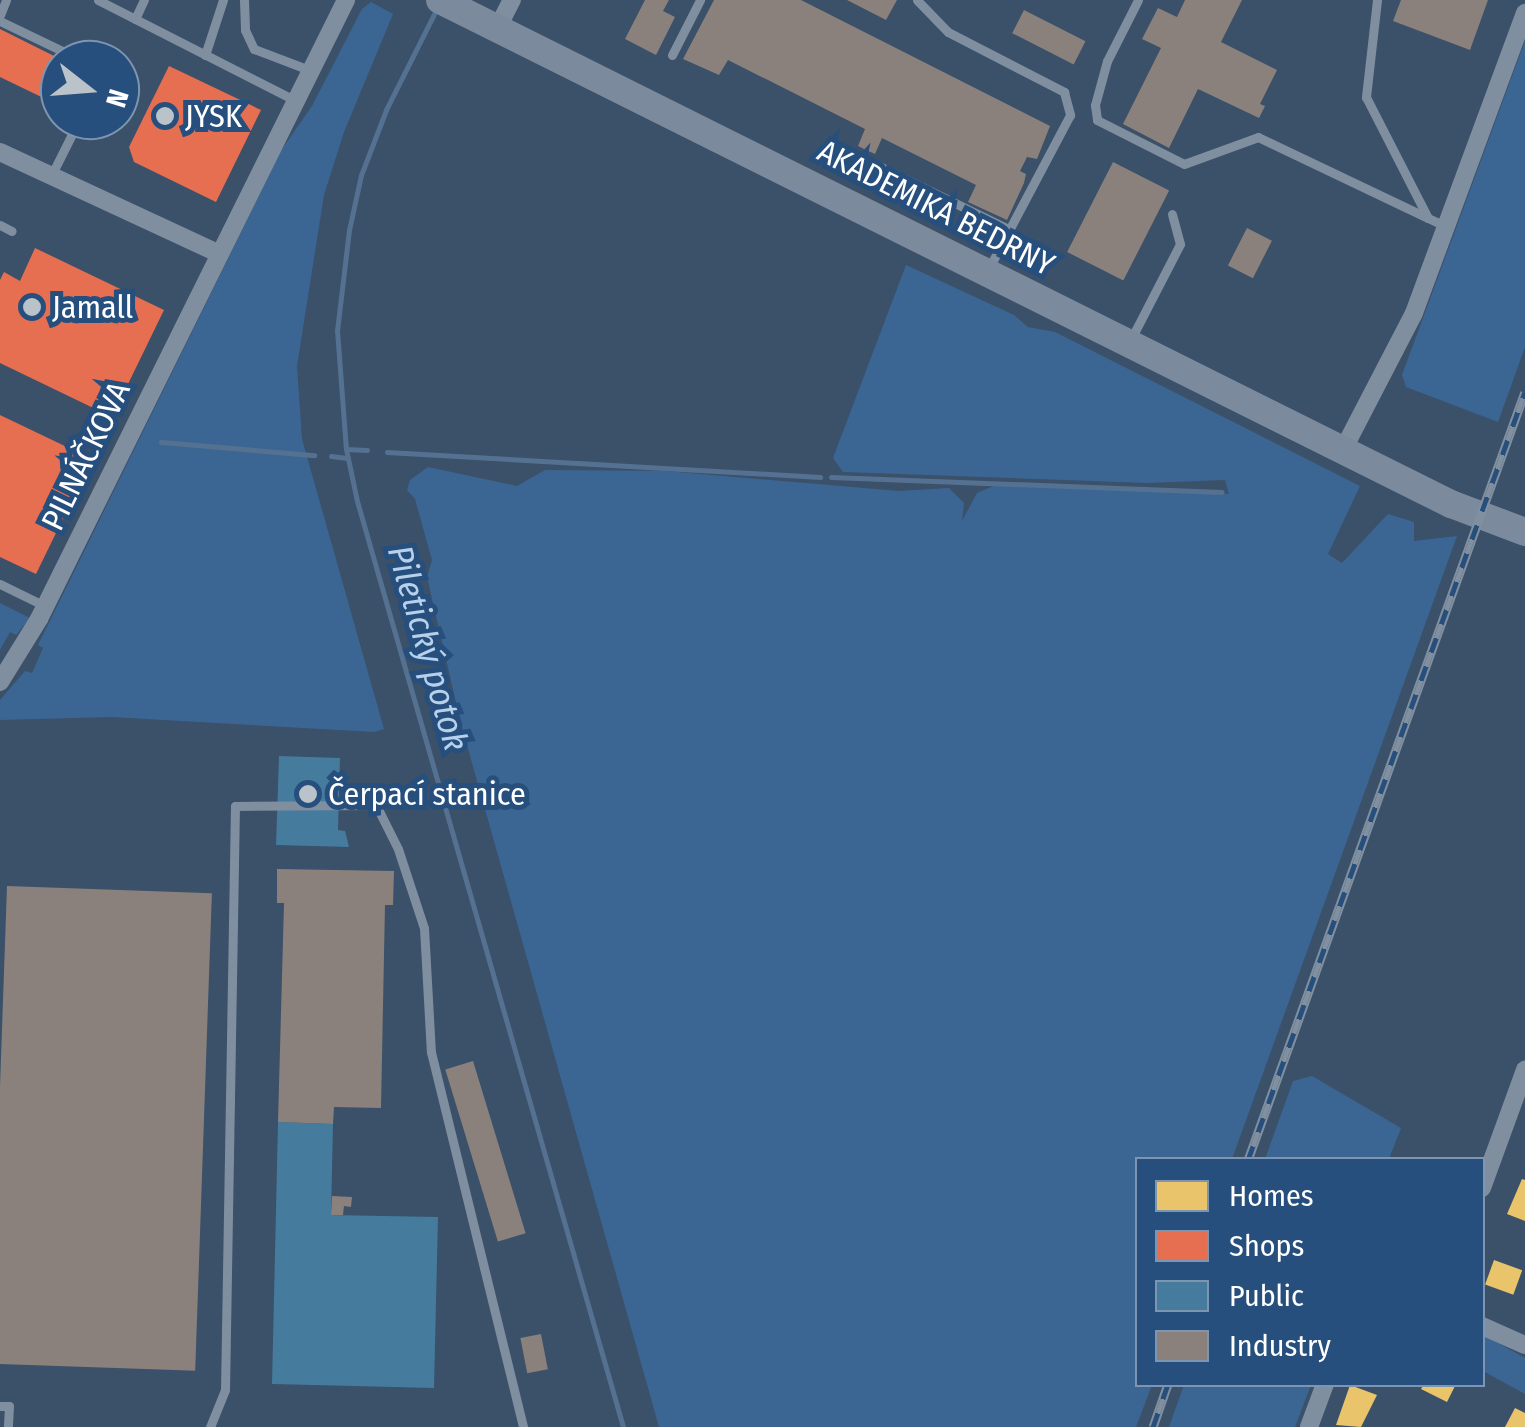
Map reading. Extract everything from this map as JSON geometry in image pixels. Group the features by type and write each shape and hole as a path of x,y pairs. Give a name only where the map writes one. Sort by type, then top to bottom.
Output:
{"street":[{"name":"PILNÁČKOVA","path":"0,682 46,606 346,0"},
{"name":"AKADEMIKA BEDRNY","path":"440,0 1342,450 1471,513 1516,529"},
{"path":"498,29 512,0"},
{"path":"1342,450 1414,313 1525,14"},
{"path":"0,152 220,254"},
{"path":"1485,1180 1525,1070"},
{"path":"1485,1327 1525,1345"},
{"path":"1309,1427 1324,1387"}],"lane":[{"path":"6,0 0,18 42,40"},
{"path":"98,0 296,100"},
{"path":"135,19 144,0"},
{"path":"205,54 223,0"},
{"path":"244,0 245,30 254,49 312,71"},
{"path":"672,54 700,0"},
{"path":"917,0 948,32 1064,92 1070,115 987,273"},
{"path":"1138,0 1102,75 1095,105 1097,120 1184,164 1258,137 1446,227"},
{"path":"1376,0 1366,96 1428,218"},
{"path":"46,174 67,140"},
{"path":"877,166 1010,230"},
{"path":"1129,344 1180,244 1172,214"},
{"path":"0,225 12,231"},
{"path":"0,584 46,606"},
{"path":"210,1427 225,1390 235,806 376,805 398,849 424,928 432,1052 523,1427"},
{"path":"0,1406 8,1406 8,1427"}],"shaded area":[{"path":"371,2 393,14 344,132 324,195 297,366 302,439 384,729 374,732 111,717 0,720 0,700 25,671 32,673 43,648 38,645 282,149 312,106 362,9"},
{"path":"1525,41 1525,347 1498,422 1406,387 1402,375"},
{"path":"906,265 1014,315 1028,327 1055,332 1360,486 1328,554 1342,563 1388,514 1414,522 1414,541 1457,536 1233,1157 1135,1157 1135,1387 1151,1387 1136,1427 659,1427 461,724 427,577 432,560 415,499 407,490 410,480 428,467 517,486 545,470 665,471 899,491 949,488 964,503 962,521 977,493 996,485 1229,494 1225,480 1148,483 843,472 833,458"},
{"path":"0,603 30,618 16,635 10,632 0,650"},
{"path":"1312,1076 1401,1128 1390,1157 1266,1157 1293,1081"},
{"path":"1485,1336 1525,1358 1525,1394 1485,1372"},
{"path":"1183,1387 1310,1387 1295,1427 1169,1427"}],"building: Homes":[{"path":"1522,1179 1525,1180 1525,1221 1507,1214"},
{"path":"1494,1260 1522,1270 1513,1295 1485,1284"},
{"path":"1349,1387 1377,1395 1361,1427 1336,1425"},
{"path":"1422,1387 1454,1387 1447,1402"},
{"path":"1515,1408 1525,1413 1525,1427 1505,1427"}],"building: Shops":[{"path":"0,29 40,49 40,96 0,77"},
{"path":"169,66 261,110 216,202 134,162 129,147 132,140 140,140 140,125"},
{"path":"35,248 164,310 112,417 0,363 0,280 4,272 20,281"},
{"path":"0,415 92,459 36,574 0,557"}],"building: Public":[{"name":"Čerpací stanice","path":"279,756 340,758 338,830 345,831 349,847 276,845"},
{"path":"278,1122 333,1124 331,1215 438,1217 434,1388 272,1384"}],"building: Industry":[{"path":"645,0 669,0 663,11 675,17 656,55 625,39"},
{"path":"714,0 801,0 1050,126 1037,159 1027,157 1020,171 1026,174 1024,183 1007,220 968,202 976,185 882,138 875,154 858,146 865,129 728,60 719,75 683,59"},
{"path":"847,0 897,0 886,20"},
{"path":"1185,0 1242,0 1221,42 1277,70 1260,104 1265,106 1259,118 1198,89 1169,148 1123,124 1161,48 1142,39 1158,8 1177,17"},
{"path":"1401,0 1488,0 1470,50 1393,21"},
{"path":"1024,10 1085,41 1074,64 1012,33"},
{"path":"1113,162 1169,191 1123,281 1067,252"},
{"path":"1247,228 1272,241 1253,278 1228,265"},
{"path":"277,869 394,871 393,905 385,905 381,1108 334,1107 333,1124 278,1122 284,903 277,903"},
{"path":"7,886 212,893 195,1371 0,1364 0,1086"},
{"path":"473,1061 526,1233 498,1242 445,1069"},
{"path":"332,1196 352,1197 351,1207 344,1206 343,1215 331,1215"},
{"path":"541,1334 548,1369 527,1373 520,1338"}],"waterway":[{"name":"Piletický potok","path":"437,8 386,110 361,175 349,230 337,330 346,449 357,501 623,1427"},
{"path":"161,442 314,455"},
{"path":"346,449 367,450"},
{"path":"387,452 820,477"},
{"path":"331,456 347,458"},
{"path":"831,477 1222,492"}],"railway":[{"path":"1249,1157 1525,392"},
{"path":"1153,1427 1167,1387"}],"place":[{"name":"JYSK","path":"165,116"},
{"name":"Jamall","path":"32,307"},
{"name":"Čerpací stanice","path":"308,794"}]}
